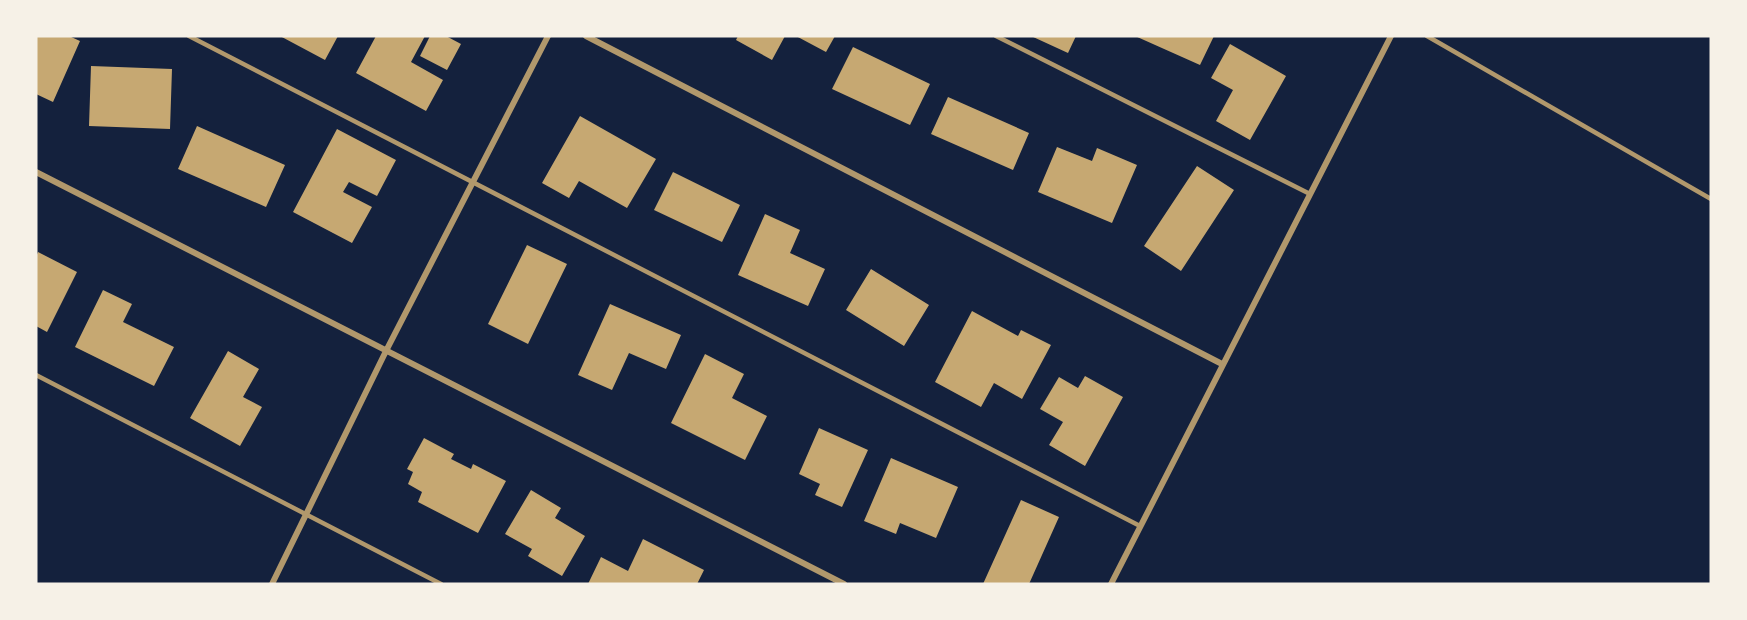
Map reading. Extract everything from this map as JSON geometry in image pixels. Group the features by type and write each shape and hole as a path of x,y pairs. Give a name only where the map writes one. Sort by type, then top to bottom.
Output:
{"street":[{"path":"272,584 304,514 386,351 548,36"},
{"path":"586,36 1221,364"},
{"path":"1111,584 1221,364 1391,36"},
{"path":"36,172 844,584"}],"lane":[{"path":"189,36 1140,526"},
{"path":"996,36 1310,194"},
{"path":"1426,36 1711,199"},
{"path":"36,375 441,584"}],"building":[{"path":"36,36 69,36 80,41 53,102 36,94"},
{"path":"280,36 338,36 325,60"},
{"path":"376,36 425,36 411,62 443,80 426,111 356,73"},
{"path":"430,36 446,36 461,44 447,70 420,56"},
{"path":"738,36 785,36 772,60 736,40"},
{"path":"796,36 835,36 826,52"},
{"path":"1031,36 1076,36 1068,53"},
{"path":"1135,36 1214,36 1200,65"},
{"path":"1230,44 1286,76 1250,140 1216,121 1233,90 1211,78"},
{"path":"853,47 930,84 910,125 832,89"},
{"path":"91,66 172,69 170,129 89,126"},
{"path":"948,97 1029,133 1013,170 931,134"},
{"path":"580,116 656,159 627,208 579,181 569,198 542,183"},
{"path":"197,126 285,165 266,207 178,169"},
{"path":"337,129 396,160 377,196 349,182 343,192 372,207 352,243 293,212"},
{"path":"1057,147 1092,161 1097,148 1137,165 1112,223 1038,192"},
{"path":"1197,166 1234,190 1181,271 1144,246"},
{"path":"673,172 740,205 722,242 654,210"},
{"path":"765,214 800,230 790,253 825,269 808,306 738,275"},
{"path":"527,245 567,264 528,344 488,324"},
{"path":"38,252 77,272 47,332 36,326 36,257"},
{"path":"871,269 929,305 904,346 846,310"},
{"path":"103,290 132,304 123,322 174,347 154,386 75,347"},
{"path":"610,304 681,335 666,369 629,353 612,390 578,375"},
{"path":"972,311 1018,336 1021,330 1051,345 1022,399 994,383 981,407 935,382"},
{"path":"228,351 259,369 243,397 262,407 240,446 190,418"},
{"path":"705,354 744,374 732,398 767,416 745,460 671,423"},
{"path":"1085,376 1123,397 1085,466 1049,445 1063,422 1040,409 1059,377 1078,388"},
{"path":"819,428 868,450 842,507 815,495 820,484 799,474"},
{"path":"424,438 454,454 451,459 471,469 473,464 506,481 478,533 418,502 422,492 408,484 413,472 407,469"},
{"path":"891,458 958,487 936,538 900,523 896,534 864,521"},
{"path":"531,490 561,508 555,518 585,536 562,576 528,556 532,549 505,534"},
{"path":"1021,500 1059,517 1029,584 983,584"},
{"path":"643,539 704,570 697,584 588,584 601,557 628,571"}]}
